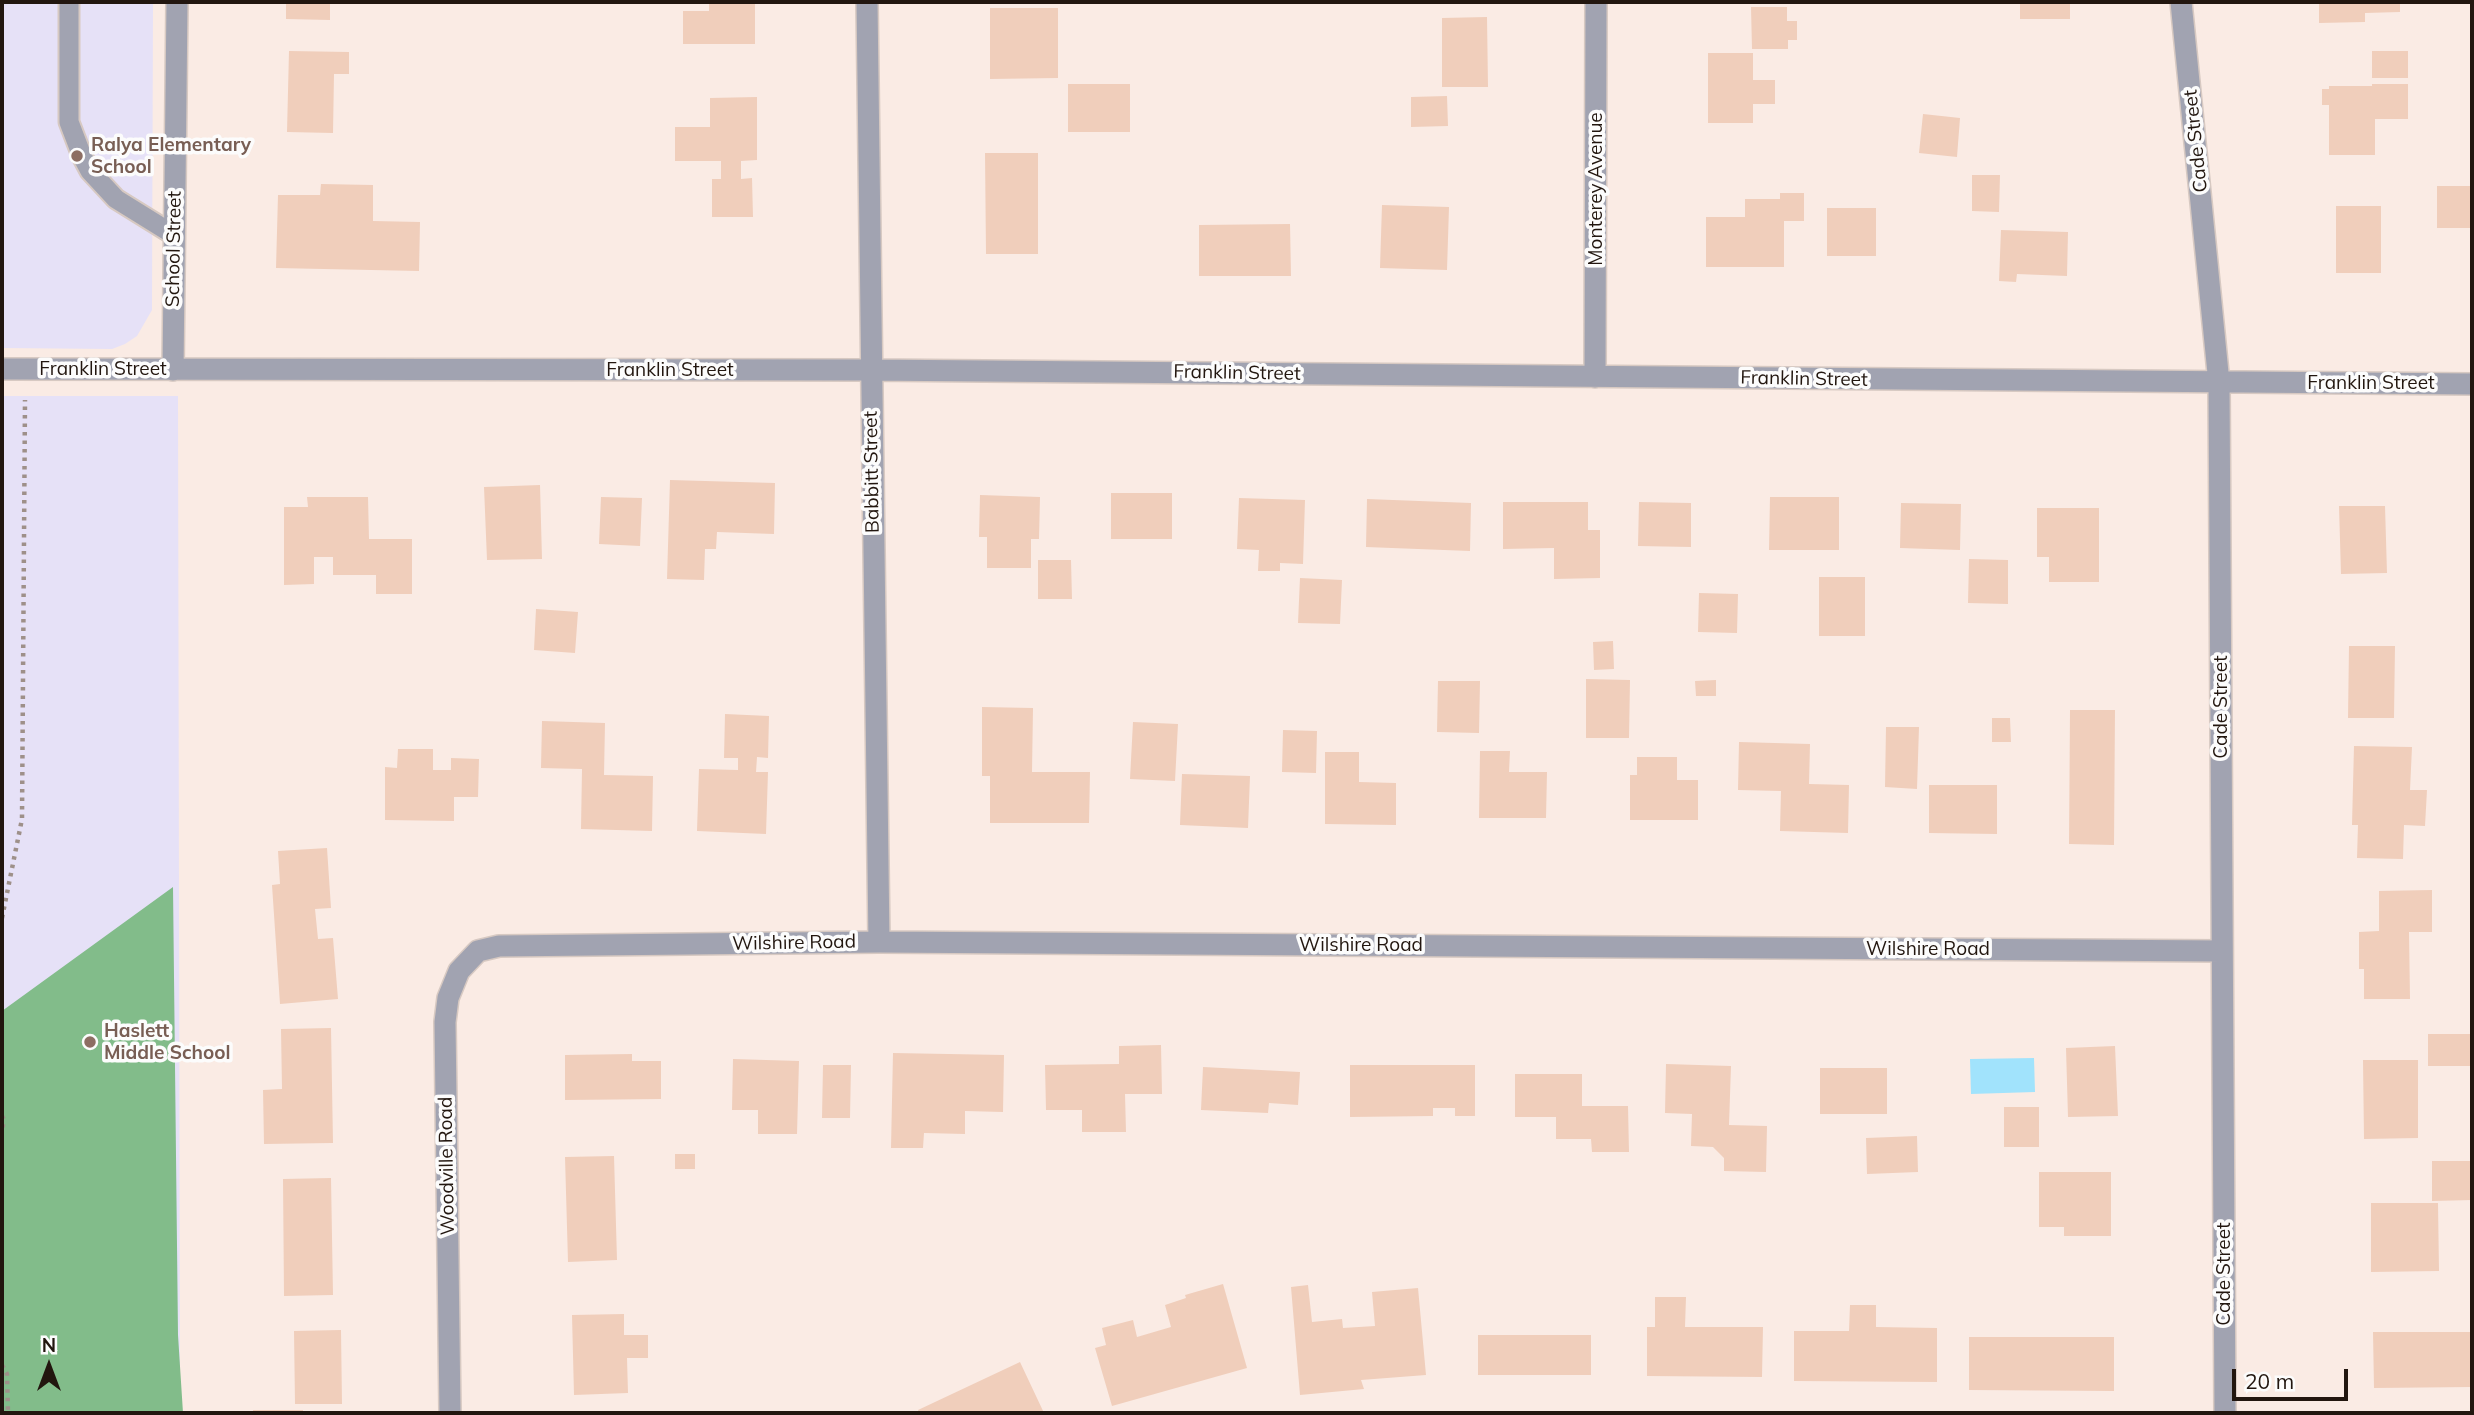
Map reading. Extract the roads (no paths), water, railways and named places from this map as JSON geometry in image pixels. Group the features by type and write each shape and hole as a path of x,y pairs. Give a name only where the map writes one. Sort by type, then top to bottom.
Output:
{"street":[{"name":"School Street","path":"173,370 177,2"},
{"name":"Babbitt Street","path":"867,2 879,942"},
{"name":"Monterey Avenue","path":"1595,377 1596,2"},
{"name":"Cade Street","path":"2181,2 2219,383 2225,1413"},
{"name":"Franklin Street","path":"2,369 870,370 2472,384"},
{"name":"Wilshire Road","path":"499,946 879,942 2222,951"},
{"name":"Woodville Road","path":"450,1413 445,1022 448,998 459,971 478,951 499,946"}],"lane":[{"path":"69,2 69,122 82,156 102,185 116,199 174,236"}],"water":[{"path":"2034,1058 2035,1092 1971,1094 1970,1059"}],"place":[{"name":"Ralya Elementary School","path":"77,156"},
{"name":"Haslett Middle School","path":"90,1042"}]}
